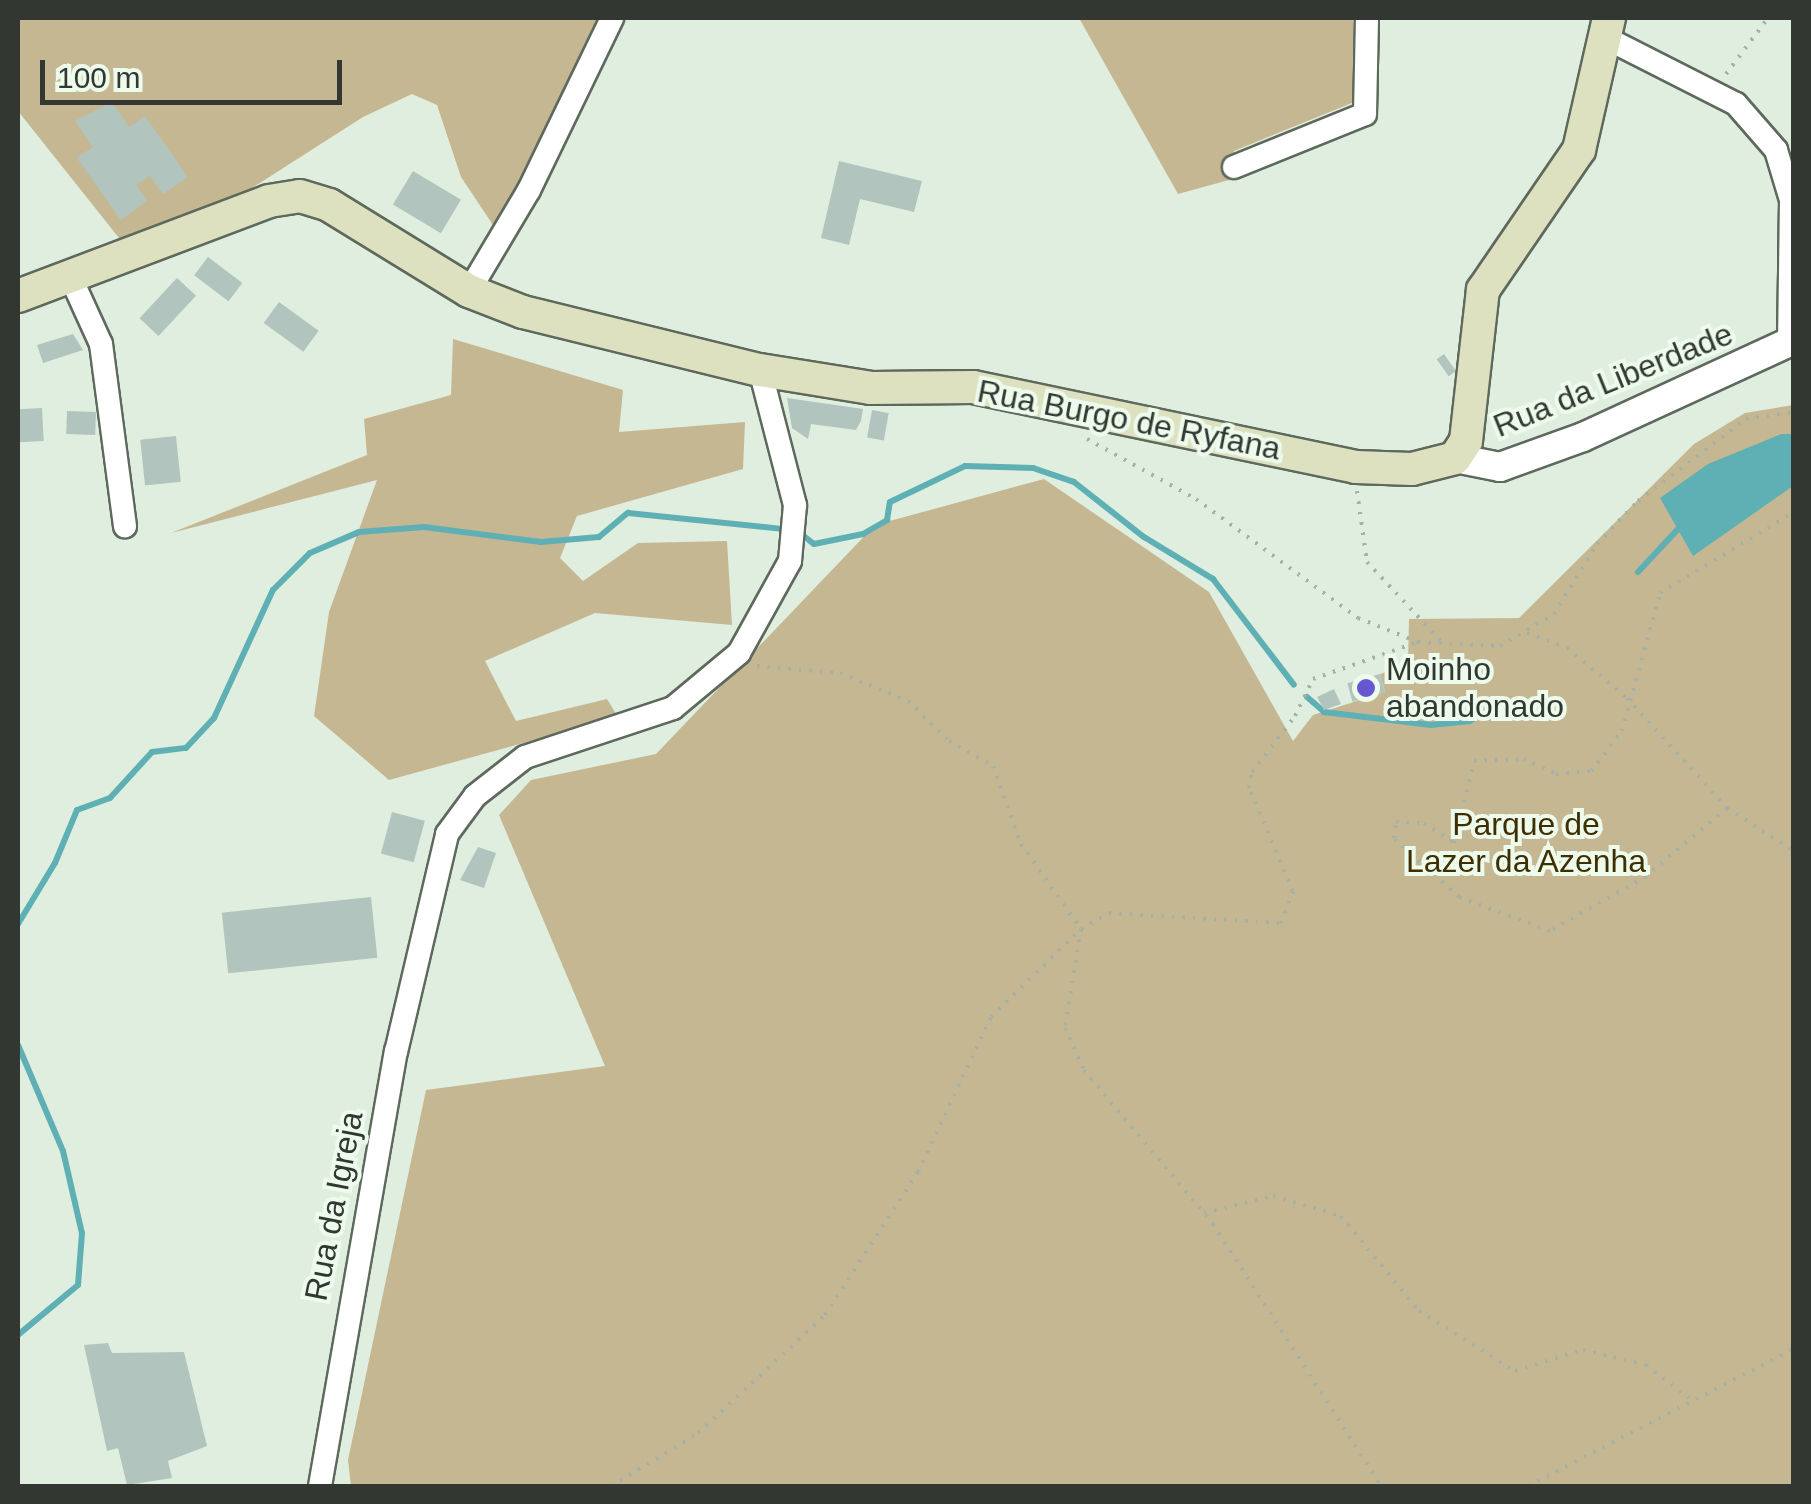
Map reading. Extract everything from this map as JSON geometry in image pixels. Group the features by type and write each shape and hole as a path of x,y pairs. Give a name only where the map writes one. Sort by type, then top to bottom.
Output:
{"main road":[{"path":"1454,458 1471,425 1483,290 1579,150 1606,28"},
{"name":"Rua Burgo de Ryfana","path":"18,296 269,201 300,196 329,205 469,291 523,312 760,370 871,388 973,387 1044,398 1356,467 1412,470 1454,458"}],"street":[{"path":"469,291 529,190 612,18"},
{"path":"1234,166 1366,114 1367,18"},
{"path":"1606,28 1714,90 1762,128 1786,169 1791,200 1791,341"},
{"path":"70,276 101,344 125,526"},
{"name":"Rua da Liberdade","path":"1454,458 1500,466 1516,461 1791,341"},
{"path":"740,651 790,561 796,505 760,370"},
{"name":"Rua da Igreja","path":"320,1486 342,1337 421,938 447,834 475,796 525,757 673,708 740,651"}],"path":[{"path":"1714,90 1768,18"},
{"path":"611,1486 698,1433 825,1314 918,1172 992,1017 1082,929 1109,914 1281,923 1293,891 1249,788 1252,772 1295,716 1303,688 1313,679 1418,642 1500,646 1526,633 1554,614 1596,544 1638,501 1746,420 1794,412"},
{"path":"1080,435 1196,499 1358,618 1418,642"},
{"path":"1356,467 1367,562 1419,610 1442,642"},
{"path":"1726,808 1646,876 1550,931 1459,897 1394,838 1396,822 1424,822 1454,843 1474,761 1523,759 1556,774 1591,771 1622,731 1627,698 1660,593 1794,512"},
{"path":"1526,633 1567,648 1627,698 1726,808 1794,851"},
{"path":"740,651 757,666 840,672 908,701 950,741 993,766 1020,844 1082,929 1066,1028 1084,1070 1204,1213 1381,1486"},
{"path":"1204,1213 1274,1196 1342,1216 1419,1312 1515,1371 1583,1350 1646,1365 1689,1398"},
{"path":"1528,1486 1689,1398 1794,1349"}],"green space":[{"path":"18,18 603,18 497,231 461,177 437,105 412,94 363,117 246,192 123,243 18,111"},
{"path":"1079,18 1359,18 1352,103 1234,151 1229,180 1178,194"},
{"path":"453,339 623,390 619,432 745,422 743,469 577,516 560,558 583,581 638,543 727,541 732,625 595,613 485,661 516,721 607,699 618,717 389,780 314,716 329,612 377,480 171,533 367,455 364,419 451,395"},
{"name":"Parque de Lazer da Azenha","path":"1793,405 1793,1486 351,1486 348,1460 426,1090 605,1066 499,815 531,780 656,754 875,525 1044,479 1209,592 1293,741 1313,715 1385,692 1380,674 1408,664 1409,619 1519,618 1694,444 1745,413"}],"water":[{"path":"1781,434 1793,434 1793,486 1693,556 1660,498 1708,464"}],"building":[{"path":"112,102 129,127 145,116 188,177 163,194 150,176 136,185 147,201 121,220 77,158 93,147 75,121"},
{"path":"839,161 922,181 914,212 860,199 849,245 821,238"},
{"path":"413,171 461,200 441,233 393,204"},
{"path":"208,257 242,283 228,301 194,275"},
{"path":"177,278 196,296 159,336 139,318"},
{"path":"279,302 319,331 303,352 264,323"},
{"path":"73,334 83,350 43,363 37,345"},
{"path":"1444,354 1456,371 1449,376 1437,359"},
{"path":"787,398 863,409 861,421 856,430 811,424 808,439 792,428"},
{"path":"42,408 44,441 20,442 18,409"},
{"path":"872,410 889,413 884,441 867,438"},
{"path":"67,411 96,412 95,435 66,434"},
{"path":"176,436 181,482 145,486 140,440"},
{"name":"Moinho abandonado","path":"1380,674 1385,692 1353,702 1347,683"},
{"path":"1334,689 1341,704 1324,710 1317,697"},
{"path":"392,812 425,821 414,862 381,854"},
{"path":"478,847 496,853 484,888 460,880"},
{"path":"371,897 377,958 228,973 222,913"},
{"path":"108,1343 112,1353 184,1352 207,1446 168,1461 172,1478 127,1485 118,1448 107,1451 84,1345"}],"waterway":[{"path":"805,537 814,544 863,534 887,520 890,502 965,466 1033,468 1074,482 1144,537 1213,579 1294,685"},
{"path":"18,924 55,863 77,810 110,798 152,752 186,748 214,718 273,590 310,553 359,532 424,527 541,542 599,537 628,513 784,529"},
{"path":"1638,572 1680,527"},
{"path":"1307,697 1324,712 1431,725 1470,721 1493,707"},
{"path":"18,1045 63,1151 82,1233 78,1285 18,1335"}],"place":[{"name":"Moinho abandonado","path":"1366,688"}]}
